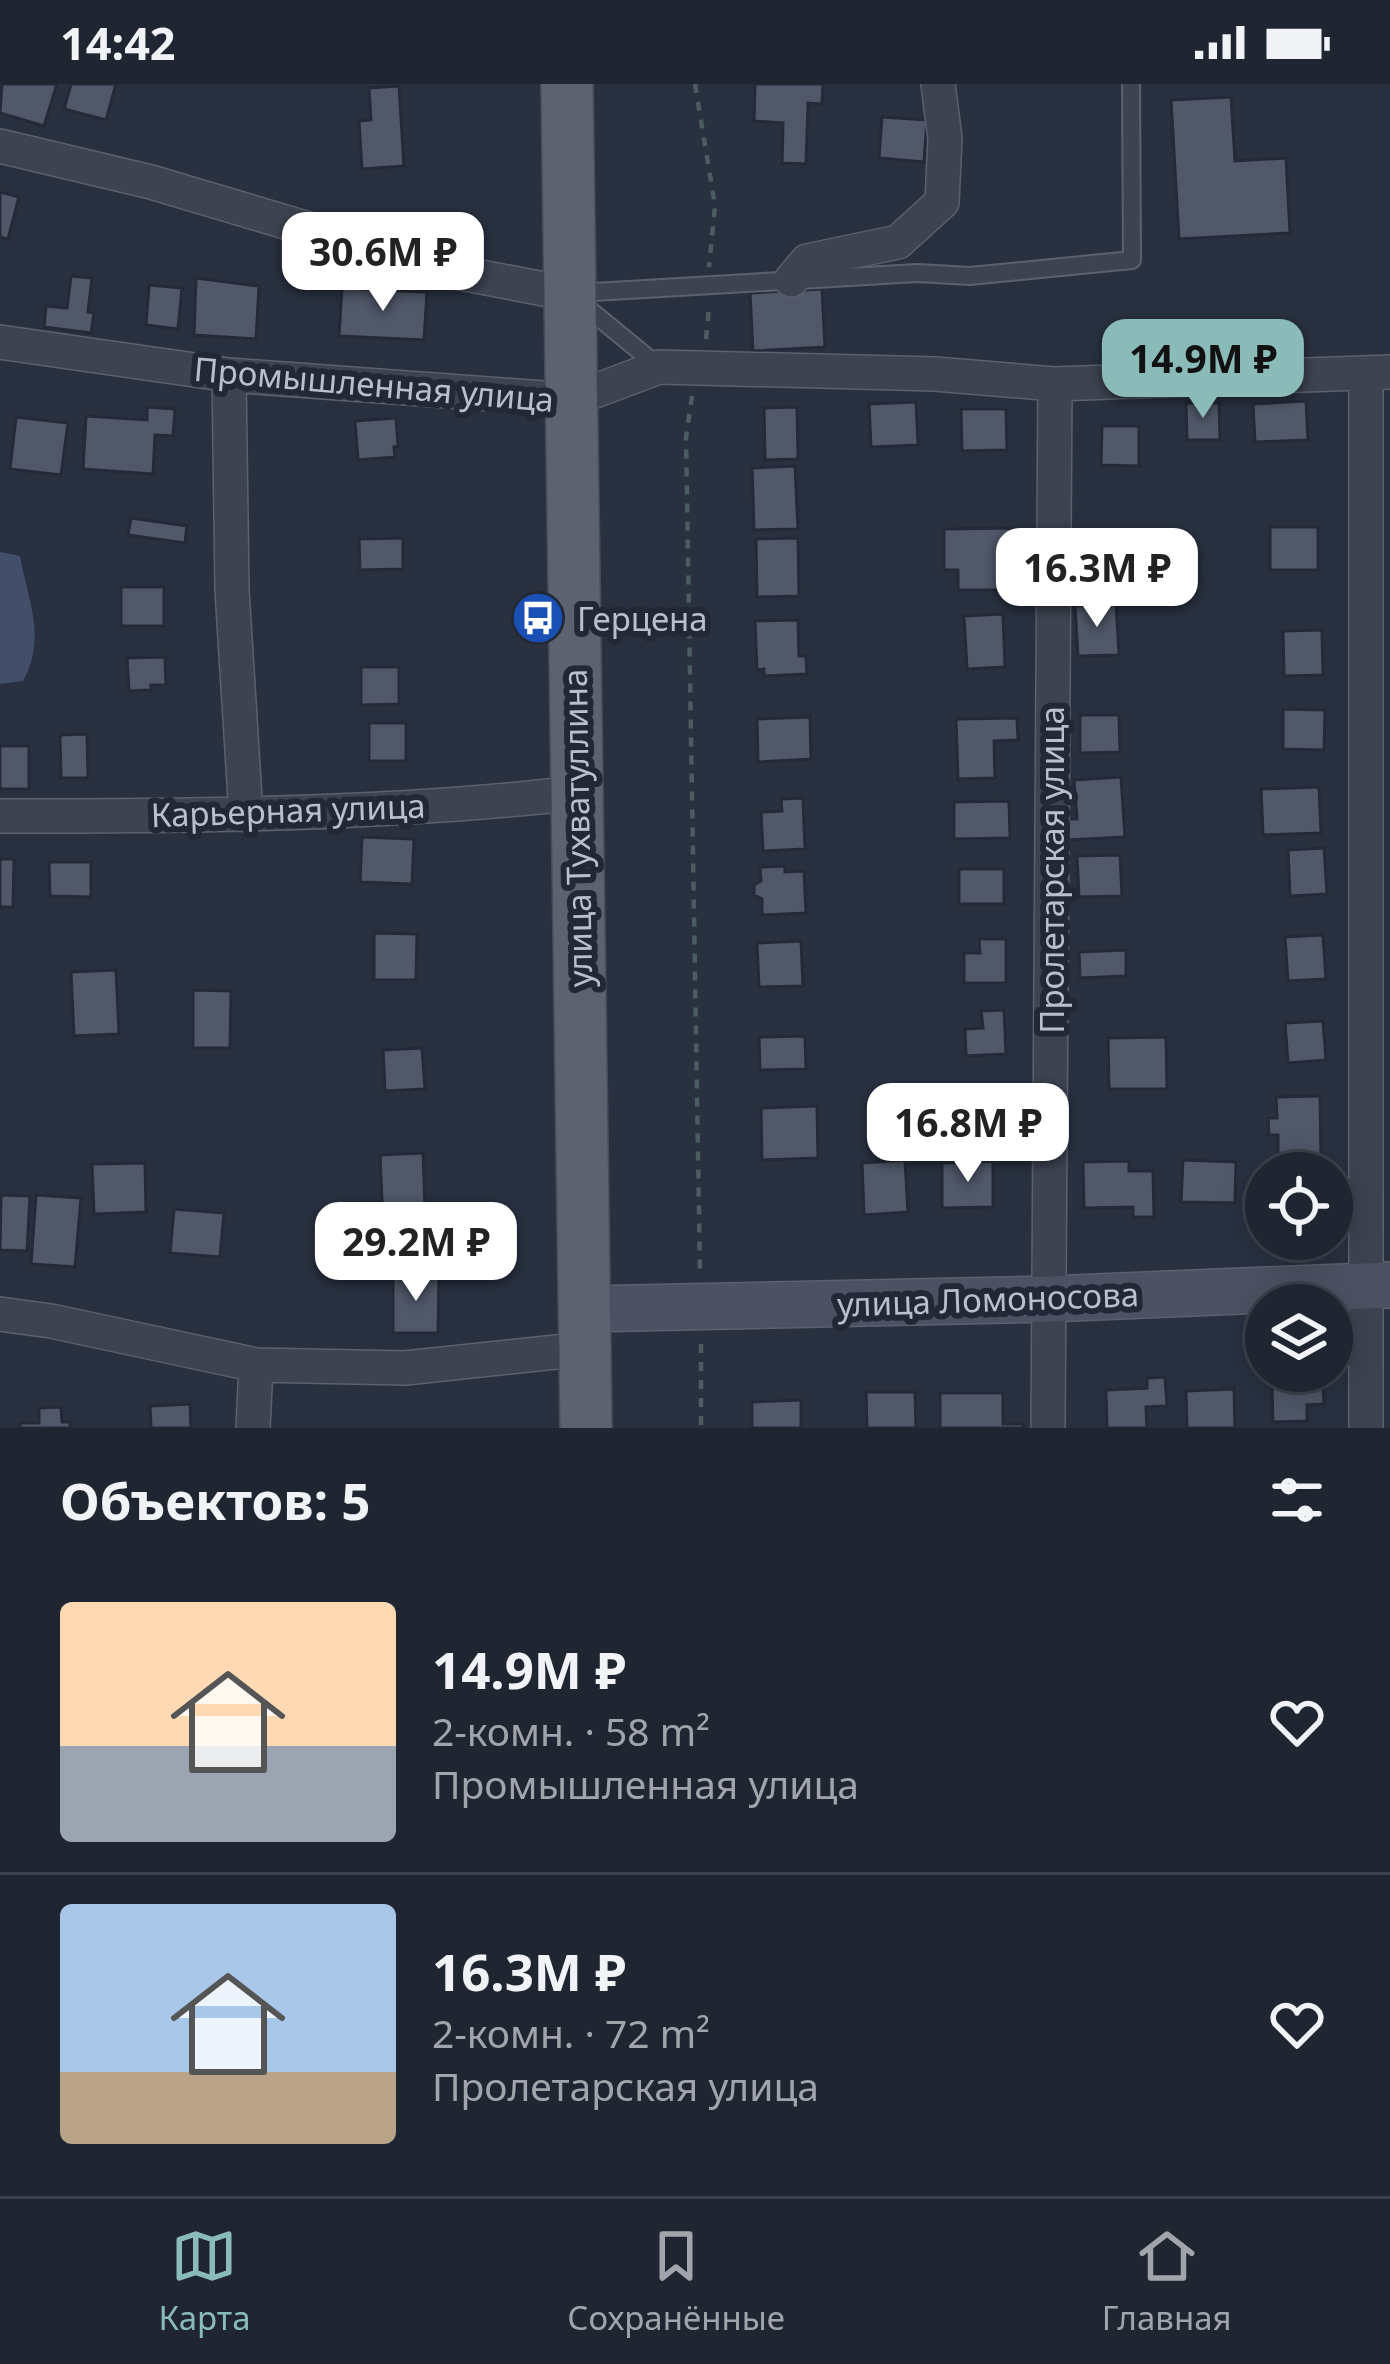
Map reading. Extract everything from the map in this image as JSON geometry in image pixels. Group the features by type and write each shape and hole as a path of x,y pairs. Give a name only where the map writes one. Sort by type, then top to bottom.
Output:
{"main road":[{"name":"улица Тухватуллина","path":"567,84 576,793 605,1325 586,1428"}],"street":[{"path":"791,280 807,261 898,242 941,202 945,138 938,84"},
{"path":"0,146 152,182 450,271 570,293"},
{"name":"Промышленная улица","path":"0,342 229,376 572,400 659,367 934,374 1055,384 1378,374"},
{"path":"1366,1428 1377,1285 1378,374"},
{"path":"229,376 232,590 246,815"},
{"name":"Пролетарская улица","path":"1048,1428 1055,384"},
{"name":"Карьерная улица","path":"0,816 246,815 576,793"},
{"name":"улица Ломоносова","path":"0,1314 256,1365 405,1368 700,1307 1377,1285"},
{"path":"253,1428 256,1365"}],"lane":[{"path":"570,293 917,273 970,276 1132,260 1131,85"},
{"path":"570,293 659,367"}],"path":[{"path":"695,84 715,206 708,330 686,437 701,1428"}],"water":[{"path":"0,552 20,556 35,634 23,681 0,684"}],"building":[{"path":"2,84 57,84 44,126 0,113"},
{"path":"71,84 116,84 106,120 64,109"},
{"path":"755,84 823,84 822,104 808,103 806,164 782,163 783,123 754,121"},
{"path":"399,86 404,166 362,169 359,121 371,120 369,88"},
{"path":"1231,97 1235,161 1286,158 1290,233 1179,239 1171,100"},
{"path":"882,117 927,120 924,162 879,158"},
{"path":"0,192 19,197 8,239 0,237"},
{"path":"71,276 92,278 91,333 44,327 46,306 67,308"},
{"path":"196,278 259,286 256,339 194,335"},
{"path":"149,285 182,288 178,329 146,325"},
{"path":"342,288 427,292 424,340 339,336"},
{"path":"822,289 825,347 753,351 750,293"},
{"path":"1306,401 1308,440 1255,442 1253,404"},
{"path":"916,402 918,445 871,447 869,404"},
{"path":"1186,403 1219,403 1220,440 1187,440"},
{"path":"147,407 175,409 173,436 155,435 153,474 83,469 86,416 147,420"},
{"path":"797,407 798,459 765,460 764,408"},
{"path":"961,409 1006,409 1007,450 962,451"},
{"path":"16,417 68,423 61,475 10,469"},
{"path":"396,418 395,457 358,460 355,421"},
{"path":"1102,426 1139,426 1139,466 1101,465"},
{"path":"795,466 798,529 754,530 752,468"},
{"path":"131,518 187,526 185,543 128,535"},
{"path":"1270,527 1318,527 1318,570 1270,570"},
{"path":"1011,528 1011,572 1001,572 1001,590 958,590 958,570 944,570 944,529"},
{"path":"1131,537 1132,589 1074,589 1073,538"},
{"path":"403,538 403,569 360,570 359,539"},
{"path":"798,538 799,596 757,597 756,539"},
{"path":"121,587 164,587 164,626 121,626"},
{"path":"1116,604 1119,655 1078,656 1075,606"},
{"path":"1003,614 1005,667 967,669 964,616"},
{"path":"798,620 799,656 806,656 807,674 764,676 764,669 757,670 755,621"},
{"path":"1322,630 1323,675 1284,676 1283,631"},
{"path":"165,657 166,685 129,691 127,658"},
{"path":"361,667 399,667 399,704 361,705"},
{"path":"1283,709 1325,710 1324,750 1283,749"},
{"path":"1080,715 1119,715 1120,752 1080,753"},
{"path":"810,717 811,759 758,762 757,719"},
{"path":"1017,718 1018,740 994,741 995,778 958,779 956,719"},
{"path":"369,723 406,723 406,761 369,761"},
{"path":"87,734 88,778 61,778 60,735"},
{"path":"0,746 29,746 29,789 0,789"},
{"path":"1121,777 1125,837 1068,840 1067,819 1077,819 1074,780"},
{"path":"1319,787 1321,833 1263,835 1261,789"},
{"path":"803,798 805,849 763,851 761,812 782,811 781,799"},
{"path":"1009,801 1010,838 954,839 954,802"},
{"path":"362,837 414,839 412,884 360,882"},
{"path":"1324,848 1327,894 1290,896 1288,850"},
{"path":"1120,855 1122,896 1079,897 1077,856"},
{"path":"0,859 14,859 13,907 0,907"},
{"path":"49,862 91,862 91,897 50,896"},
{"path":"785,866 785,872 804,871 806,913 762,915 762,899 754,895 754,885 761,881 760,867"},
{"path":"959,869 1004,869 1004,904 959,904"},
{"path":"374,933 417,934 416,980 374,980"},
{"path":"1323,935 1326,979 1288,981 1285,937"},
{"path":"979,939 1006,939 1006,983 964,983 964,953 980,953"},
{"path":"801,941 803,986 759,987 757,943"},
{"path":"1126,950 1126,976 1080,978 1079,952"},
{"path":"116,970 119,1034 74,1036 71,972"},
{"path":"193,990 231,991 230,1048 193,1048"},
{"path":"1004,1010 1006,1054 966,1056 965,1029 983,1028 981,1011"},
{"path":"1323,1021 1326,1060 1288,1063 1285,1023"},
{"path":"805,1036 806,1069 760,1070 759,1037"},
{"path":"1166,1037 1167,1089 1109,1089 1108,1038"},
{"path":"422,1048 425,1089 385,1091 383,1050"},
{"path":"1320,1096 1321,1152 1278,1152 1278,1135 1269,1135 1268,1118 1277,1118 1276,1097"},
{"path":"817,1106 818,1158 762,1160 761,1108"},
{"path":"423,1153 426,1236 366,1238 364,1203 382,1202 380,1155"},
{"path":"905,1160 908,1212 864,1215 862,1163"},
{"path":"1183,1160 1236,1162 1235,1203 1181,1202"},
{"path":"993,1161 993,1207 942,1208 942,1163"},
{"path":"1129,1161 1129,1171 1153,1171 1154,1217 1133,1217 1133,1207 1084,1208 1083,1162"},
{"path":"145,1163 146,1212 94,1214 92,1164"},
{"path":"1,1195 30,1196 27,1251 0,1250"},
{"path":"36,1195 81,1198 75,1267 31,1264"},
{"path":"174,1209 224,1213 220,1257 170,1253"},
{"path":"393,1274 439,1275 438,1333 393,1333"},
{"path":"1165,1377 1167,1406 1146,1407 1147,1428 1107,1428 1106,1390 1147,1388 1147,1378"},
{"path":"1234,1389 1235,1428 1187,1428 1186,1391"},
{"path":"866,1392 915,1392 916,1428 867,1428"},
{"path":"1272,1392 1323,1392 1324,1404 1307,1405 1307,1421 1273,1422"},
{"path":"940,1393 1003,1393 1003,1424 1023,1424 1023,1428 940,1428"},
{"path":"801,1400 801,1428 752,1428 752,1402"},
{"path":"190,1404 191,1428 151,1428 150,1406"},
{"path":"61,1407 62,1422 70,1422 70,1428 20,1428 20,1423 39,1423 39,1408"}],"place":[{"name":"Герцена","path":"538,618"}]}
